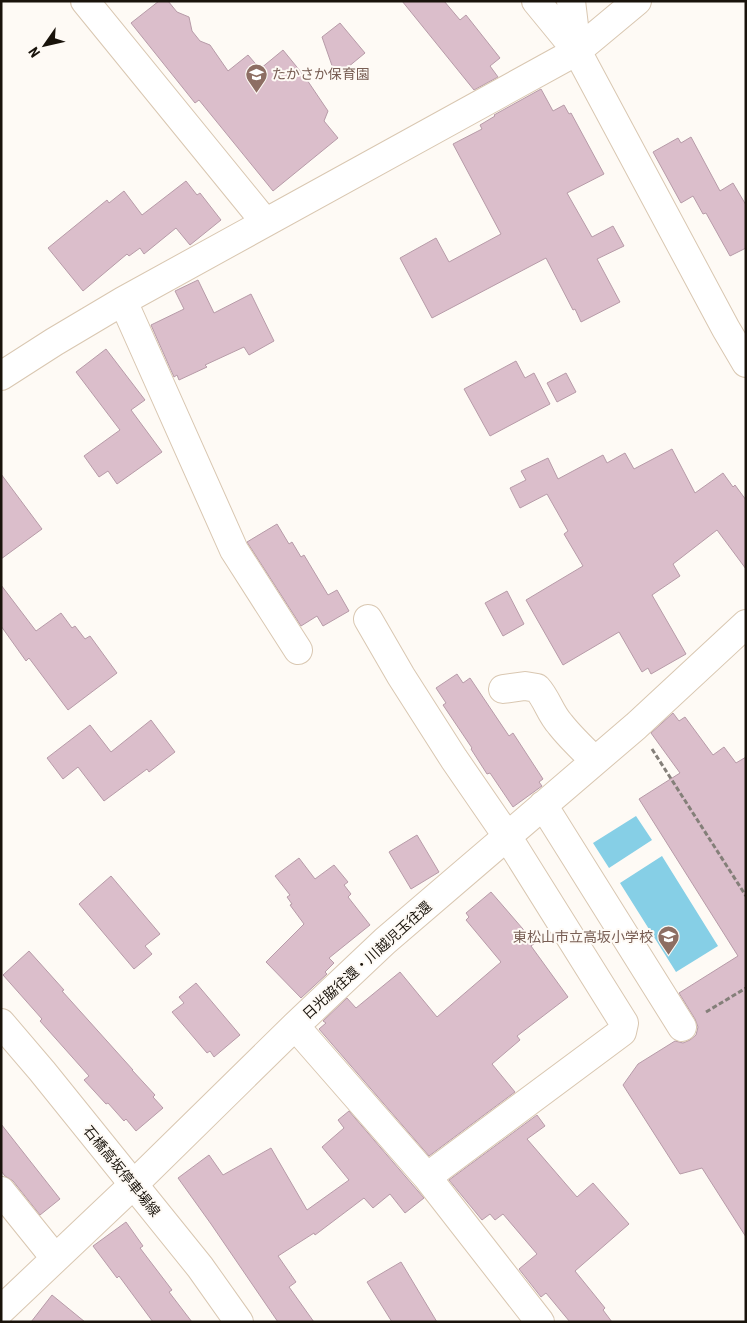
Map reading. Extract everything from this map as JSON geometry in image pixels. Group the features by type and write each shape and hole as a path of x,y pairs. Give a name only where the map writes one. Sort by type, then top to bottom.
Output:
{"street":[{"path":"85,1 265,222"},
{"path":"536,1 577,51 746,363"},
{"path":"571,1 577,51"},
{"path":"1,376 123,301 577,51 637,1"},
{"path":"123,301 234,550 298,650"},
{"path":"368,619 400,676 448,751 507,836 624,1023 622,1032 427,1177"},
{"name":"日光脇往還・川越児玉往還","path":"1,1310 133,1185 294,1026 385,942 636,726 746,625"},
{"path":"503,689 525,686 537,688 544,696 548,708 560,724 595,761"},
{"path":"543,805 682,1027"},
{"name":"石橋高坂停車場線","path":"1,1023 42,1071 200,1268 239,1322"},
{"path":"294,1026 427,1177 540,1322"},
{"path":"1,1191 55,1258"}],"path":[{"path":"636,726 746,896"},
{"path":"682,1027 746,988"}],"water":[{"path":"636,816 652,840 609,868 593,843"},
{"path":"662,856 718,946 676,972 620,883"}],"building":[{"path":"159,1 168,1 177,12 189,17 192,31 200,41 210,45 228,71 248,55 260,69 283,50 305,77 328,111 324,121 338,138 273,191 199,100 195,103 131,23"},
{"path":"402,1 444,1 460,20 466,15 500,58 490,66 498,77 474,90"},
{"path":"340,23 365,53 336,77 322,37"},
{"path":"541,89 553,111 564,105 569,114 571,113 604,174 567,193 592,237 613,226 624,246 597,259 620,302 581,322 546,258 432,318 400,258 436,238 449,262 501,234 453,144 482,129 480,125 494,115"},
{"path":"691,137 720,191 733,183 746,205 746,248 730,256 706,213 703,214 693,196 681,203 653,152 678,138 681,143"},
{"path":"186,181 197,195 200,193 221,220 190,245 176,228 144,254 140,248 129,256 127,254 83,291 48,248 107,200 109,203 124,191 142,215"},
{"path":"198,280 214,313 251,294 274,341 249,355 244,347 205,365 207,367 179,380 177,375 174,377 151,325 184,309 175,291"},
{"path":"106,349 145,400 131,410 162,452 117,484 108,471 99,477 84,456 120,430 76,372"},
{"path":"516,361 525,378 534,373 550,404 490,436 464,389"},
{"path":"566,373 576,392 557,402 547,383"},
{"path":"672,449 695,493 723,473 746,500 746,569 717,530 673,564 680,576 652,595 686,654 651,674 648,668 642,672 619,632 563,665 526,600 583,566 564,534 568,531 547,494 520,508 510,488 526,480 521,471 548,458 558,479 603,455 607,463 625,453 634,469"},
{"path":"1,474 42,529 1,559"},
{"path":"277,524 289,544 292,542 301,557 304,555 328,595 337,590 349,611 323,626 317,616 301,626 247,542"},
{"path":"1,585 36,631 61,613 72,628 75,626 85,639 90,636 117,673 68,710 29,658 26,661 1,626"},
{"path":"507,591 524,624 503,636 485,603"},
{"path":"457,674 463,683 470,678 509,736 513,733 543,779 539,782 542,786 513,807 490,773 487,774 443,705 446,703 436,688"},
{"path":"673,713 679,721 685,717 713,755 724,747 736,763 746,757 746,1237 702,1168 680,1174 623,1085 638,1064 675,1041 683,1043 696,1035 698,1027 695,1019 679,993 738,956 639,799 680,773 651,733"},
{"path":"151,720 175,752 149,772 147,769 104,801 78,767 63,779 47,758 90,725 111,752"},
{"path":"417,835 439,872 411,889 389,852"},
{"path":"299,858 315,879 334,865 348,882 344,885 351,894 348,897 370,925 329,958 334,963 325,972 327,974 301,998 266,962 304,924 290,905 292,904 287,897 290,895 275,876"},
{"path":"111,876 160,934 145,946 152,954 134,969 79,904"},
{"path":"491,892 535,943 531,946 568,997 517,1036 520,1040 492,1064 515,1092 429,1156 319,1029 326,1023 323,1021 347,998 356,1008 400,972 437,1017 501,962 466,920 469,917 466,913"},
{"path":"29,951 64,990 62,991 155,1095 153,1097 163,1108 136,1131 126,1119 124,1121 108,1103 106,1104 84,1080 89,1076 40,1021 42,1019 3,975"},
{"path":"196,983 240,1035 214,1057 210,1051 207,1053 172,1012 184,1003 179,997"},
{"path":"349,1111 424,1198 405,1213 390,1194 373,1208 364,1198 315,1235 314,1233 278,1256 296,1282 289,1287 314,1322 278,1322 178,1178 209,1155 223,1175 271,1148 307,1210 349,1180 322,1147 344,1128 338,1120"},
{"path":"537,1115 545,1126 527,1139 577,1197 593,1183 629,1224 575,1271 605,1308 603,1310 612,1322 570,1322 546,1293 541,1297 519,1269 537,1254 503,1214 495,1220 490,1214 482,1220 449,1180"},
{"path":"1,1124 60,1199 40,1215 13,1181 1,1171"},
{"path":"126,1222 143,1246 140,1248 172,1290 169,1292 192,1322 153,1322 119,1276 117,1278 93,1246"},
{"path":"401,1262 437,1322 392,1322 367,1282"},
{"path":"52,1295 85,1322 31,1322"}],"place":[{"name":"たかさか保育園","path":"256,93"},
{"name":"東松山市立高坂小学校","path":"669,956"}]}
